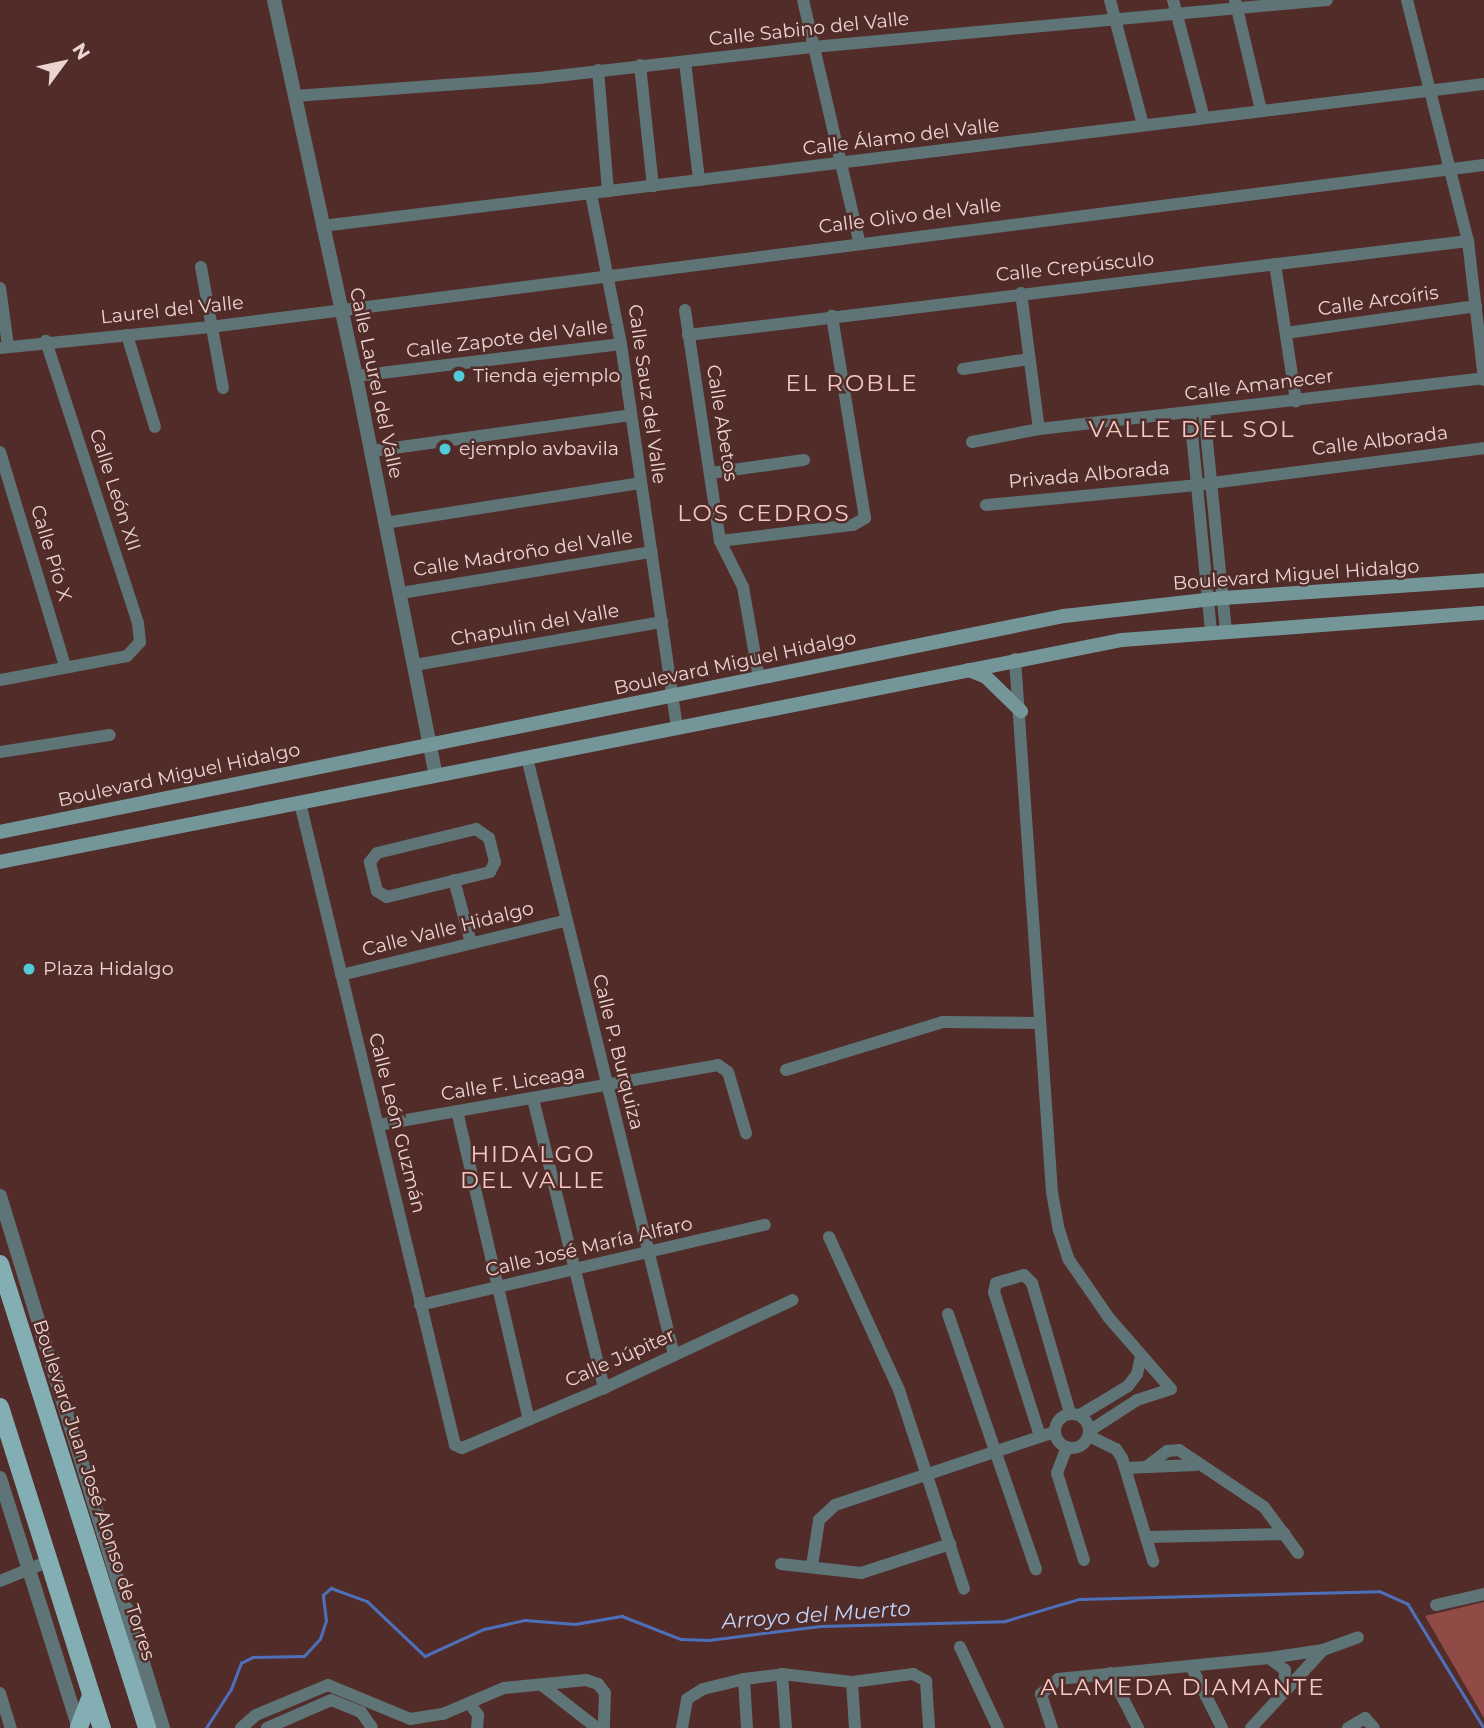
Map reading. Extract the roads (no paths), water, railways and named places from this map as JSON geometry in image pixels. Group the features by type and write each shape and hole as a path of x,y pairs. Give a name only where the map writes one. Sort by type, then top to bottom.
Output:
{"main road":[{"name":"Boulevard Miguel Hidalgo","path":"0,832 1074,615 1216,599 1484,580"},
{"path":"0,862 1122,640 1484,613"},
{"path":"969,670 986,677 1021,711"},
{"name":"Boulevard Juan José Alonso de Torres","path":"0,1264 147,1728"},
{"path":"0,1407 47,1562 102,1728"},
{"path":"79,1728 91,1696"}],"street":[{"name":"Calle Laurel del Valle","path":"274,0 372,451 436,775"},
{"path":"803,0 859,241"},
{"path":"1110,0 1143,125"},
{"path":"1172,0 1203,118"},
{"name":"Calle Sabino del Valle","path":"295,96 1176,15 1236,4 1327,0"},
{"path":"1407,0 1468,241 1482,340 1484,379"},
{"path":"1236,4 1261,110"},
{"path":"685,62 699,180"},
{"path":"640,65 653,187"},
{"path":"598,70 608,192"},
{"name":"Calle Álamo del Valle","path":"322,226 1484,84"},
{"name":"Calle Olivo del Valle","path":"340,307 1484,165"},
{"name":"Calle Sauz del Valle","path":"591,194 621,344 677,726"},
{"name":"Calle Crepúsculo","path":"688,335 1468,241"},
{"path":"1275,264 1296,401"},
{"path":"201,267 223,388"},
{"path":"0,288 4,347"},
{"path":"1021,293 1039,429"},
{"name":"Calle Arcoíris","path":"1286,333 1476,306"},
{"name":"Laurel del Valle","path":"4,347 210,327 340,307"},
{"name":"Calle Abetos","path":"685,310 720,541 743,587 759,678"},
{"path":"720,541 852,525 865,518 832,316"},
{"path":"127,335 155,427"},
{"name":"Calle León XII","path":"46,341 138,623 136,650 65,666"},
{"name":"Calle Zapote del Valle","path":"356,376 621,344"},
{"path":"963,369 1029,359"},
{"name":"Calle Amanecer","path":"972,442 1039,429 1484,379"},
{"path":"1203,484 1204,411"},
{"path":"1189,413 1203,484 1216,599 1226,632"},
{"path":"372,451 631,415"},
{"name":"Calle Alborada","path":"1203,484 1484,449"},
{"name":"Calle Pío X","path":"0,452 65,666"},
{"path":"711,473 804,460"},
{"path":"385,523 640,483"},
{"name":"Privada Alborada","path":"986,505 1203,484"},
{"name":"Calle Madroño del Valle","path":"401,593 652,552"},
{"path":"1211,633 1216,599"},
{"name":"Chapulin del Valle","path":"415,665 662,622"},
{"path":"1016,659 1052,1192 1069,1260 1141,1356 1171,1389 1137,1400 1089,1433 1083,1445 1067,1447"},
{"path":"0,680 65,666"},
{"path":"0,751 110,735"},
{"name":"Calle P. Burquiza","path":"527,758 674,1355"},
{"name":"Calle León Guzmán","path":"300,803 452,1437 462,1448"},
{"path":"480,829 489,838 494,869 454,880 383,896 370,862 377,853 480,829"},
{"path":"454,880 471,943"},
{"name":"Calle Valle Hidalgo","path":"341,975 565,921"},
{"path":"786,1070 943,1022 1040,1023"},
{"name":"Calle F. Liceaga","path":"378,1125 722,1065 730,1077 746,1133"},
{"path":"533,1099 573,1271 604,1388"},
{"path":"457,1111 528,1420"},
{"path":"0,1196 163,1728"},
{"name":"Calle José María Alfaro","path":"420,1305 765,1225"},
{"path":"829,1237 877,1335 927,1473 964,1589"},
{"path":"1040,1436 993,1292 996,1283 1024,1275 1032,1283 1075,1414 1089,1433 1116,1449 1126,1468 1153,1561"},
{"name":"Calle Júpiter","path":"462,1448 604,1388 793,1300"},
{"path":"948,1314 1037,1569"},
{"path":"1055,1432 1059,1419 1075,1414 1128,1386 1141,1356"},
{"path":"812,1566 819,1520 825,1512 927,1473 1055,1432"},
{"path":"1055,1432 1067,1447"},
{"path":"1067,1447 1057,1474 1084,1560"},
{"path":"1126,1468 1146,1467 1173,1448 1195,1465 1244,1491 1264,1507 1298,1553"},
{"path":"0,1478 79,1728"},
{"path":"1249,1533 1262,1523 1264,1507"},
{"path":"1146,1537 1284,1534"},
{"path":"781,1564 861,1573 950,1544"},
{"path":"0,1581 47,1562"},
{"path":"1436,1605 1484,1594"},
{"path":"1052,1728 1042,1700 1044,1688 1058,1679 1269,1658 1323,1650 1359,1637"},
{"path":"960,1647 998,1728"},
{"path":"1251,1728 1323,1650"},
{"path":"1269,1658 1285,1670 1284,1693"},
{"path":"1191,1666 1222,1728"},
{"path":"1110,1673 1138,1728"},
{"path":"782,1674 786,1728"},
{"path":"682,1728 687,1699 704,1689 744,1679 782,1674 852,1682 923,1677 929,1728"},
{"path":"744,1679 747,1728"},
{"path":"241,1728 256,1715 319,1686 340,1686 410,1719 443,1714 504,1688 594,1681 606,1697 604,1728"},
{"path":"852,1682 855,1728"},
{"path":"319,1686 324,1702"},
{"path":"542,1686 597,1728"},
{"path":"0,1693 11,1728"},
{"path":"267,1728 324,1702 346,1703 371,1726"},
{"path":"470,1703 478,1715 477,1728"},
{"path":"573,1728 581,1716"},
{"path":"1348,1728 1365,1718 1374,1728"}],"waterway":[{"name":"Arroyo del Muerto","path":"206,1728 231,1689 241,1663 253,1657 304,1656 320,1639 326,1621 323,1595 331,1588 367,1601 425,1656 484,1629 525,1620 575,1624 622,1616 681,1639 709,1640 820,1626 1005,1621 1079,1599 1379,1591 1408,1604 1484,1728"}],"place":[{"name":"Tienda ejemplo","path":"459,376"},
{"name":"ejemplo avbavila","path":"445,449"},
{"name":"Plaza Hidalgo","path":"29,969"}],"district":[{"name":"EL ROBLE","path":"852,383"},
{"name":"VALLE DEL SOL","path":"1192,429"},
{"name":"LOS CEDROS","path":"764,513"},
{"name":"HIDALGO DEL VALLE","path":"533,1167"},
{"name":"ALAMEDA DIAMANTE","path":"1183,1687"}]}
